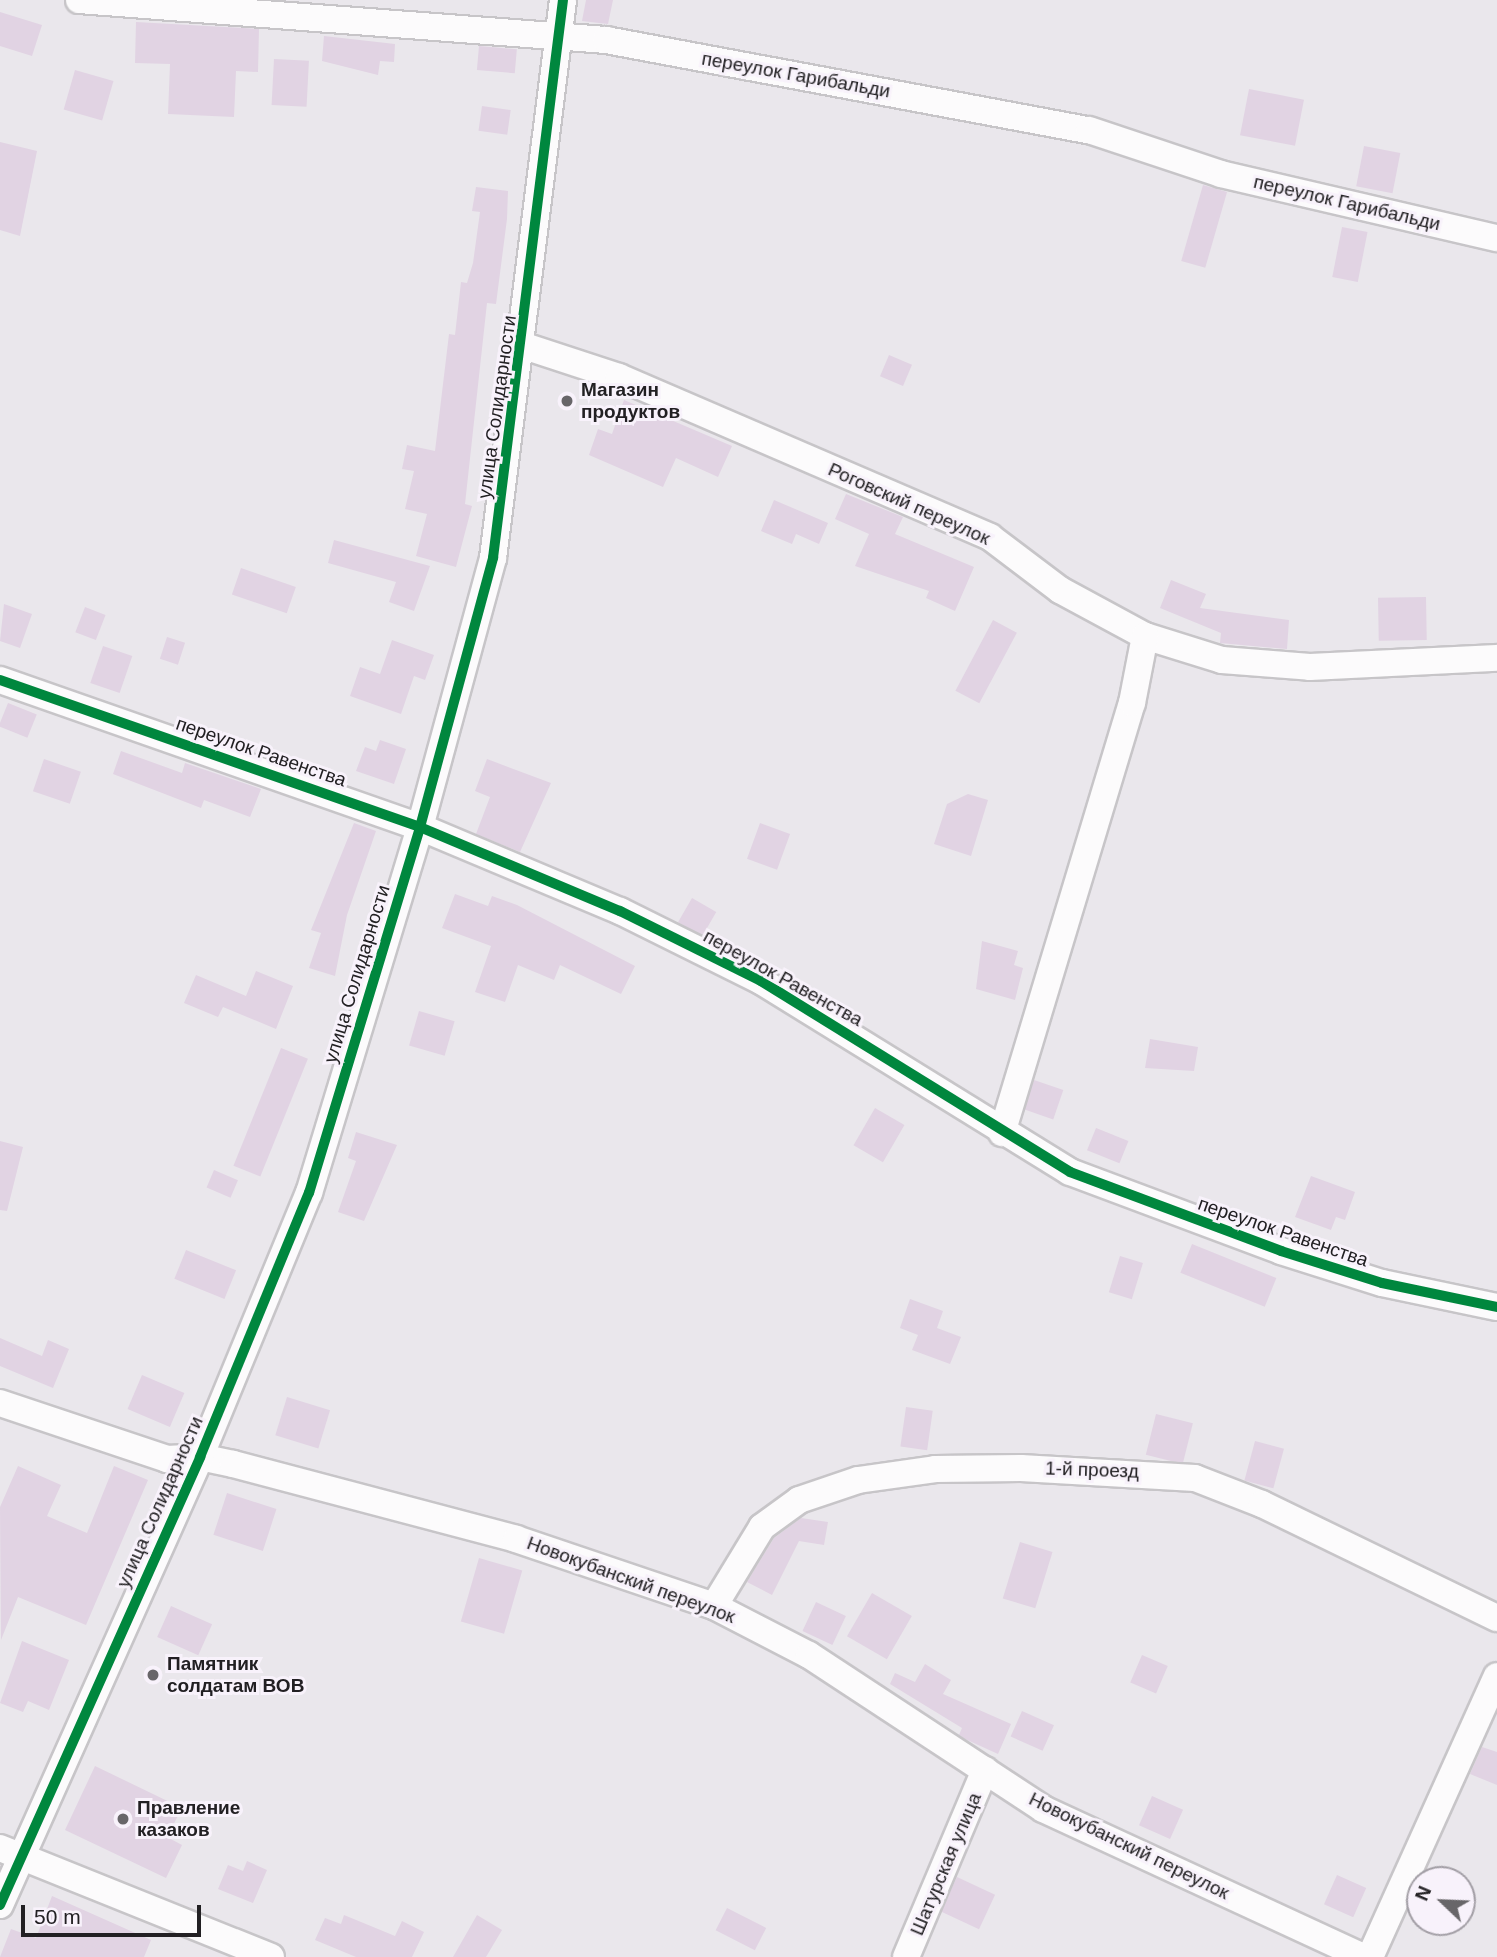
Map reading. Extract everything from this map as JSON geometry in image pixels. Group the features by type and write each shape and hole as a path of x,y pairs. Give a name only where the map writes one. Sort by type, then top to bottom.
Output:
{"street":[{"name":"переулок Гарибальди","path":"79,0 606,40 1089,130 1220,174 1497,237"},
{"name":"улица Солидарности","path":"0,1905 11,1852 200,1457 309,1193 419,827 493,558 524,346 563,0"},
{"name":"Роговский переулок","path":"524,346 619,377 990,537 1060,590 1145,636 1222,660 1310,667 1497,658"},
{"path":"1002,1133 1132,703 1145,636"},
{"name":"переулок Равенства","path":"0,680 419,827 620,911 761,981 1002,1133 1070,1172 1206,1226 1382,1283 1497,1307"},
{"name":"Новокубанский переулок","path":"0,1403 167,1459 200,1457 516,1539 714,1606 809,1655 1043,1809 1364,1957"},
{"name":"1-й проезд","path":"714,1606 762,1527 799,1500 858,1480 935,1469 1034,1468 1195,1479 1262,1504 1497,1618"},
{"path":"1370,1957 1497,1676"},
{"name":"Шатурская улица","path":"906,1957 985,1770"},
{"path":"11,1852 271,1957"}],"building":[{"path":"586,0 613,0 608,24 582,21"},
{"path":"0,12 42,25 32,56 0,46"},
{"path":"136,22 259,29 258,72 236,71 234,117 168,114 170,64 135,63"},
{"path":"324,36 395,44 394,62 380,61 378,75 322,61"},
{"path":"479,46 517,49 515,73 477,70"},
{"path":"274,59 309,61 307,107 272,105"},
{"path":"75,70 113,81 102,120 64,109"},
{"path":"1249,89 1304,100 1295,146 1240,135"},
{"path":"482,106 511,110 507,135 479,131"},
{"path":"0,142 37,151 20,236 0,230"},
{"path":"1364,146 1400,153 1392,193 1356,186"},
{"path":"1203,185 1227,192 1205,268 1181,261"},
{"path":"476,187 508,191 507,219 496,304 487,303 465,504 472,506 456,567 416,556 427,514 405,509 414,471 402,469 407,445 435,451 449,334 455,335 461,282 467,283 473,263 480,212 472,211"},
{"path":"1342,227 1368,232 1358,282 1332,277"},
{"path":"889,355 912,365 903,386 880,376"},
{"path":"624,400 732,446 718,477 676,458 663,487 589,455 598,429 612,434"},
{"path":"846,494 903,517 895,534 974,567 955,611 926,598 929,591 855,566 869,534 835,519"},
{"path":"774,500 828,523 819,544 796,534 792,544 761,531"},
{"path":"334,540 430,566 414,611 389,602 396,582 328,563"},
{"path":"241,568 296,587 287,613 232,594"},
{"path":"1171,580 1206,594 1200,608 1289,620 1287,649 1220,643 1221,633 1160,608"},
{"path":"1426,597 1427,640 1379,641 1378,598"},
{"path":"4,604 32,614 20,648 0,641"},
{"path":"85,607 106,615 96,640 75,632"},
{"path":"993,620 1017,633 979,703 955,691"},
{"path":"167,637 185,643 178,665 160,659"},
{"path":"392,640 434,655 425,680 414,676 401,714 350,696 360,667 380,674"},
{"path":"103,646 132,656 120,693 90,683"},
{"path":"8,703 37,715 27,738 0,727"},
{"path":"380,740 406,749 394,784 356,771 365,747 376,751"},
{"path":"121,751 182,773 185,763 261,789 250,817 204,800 201,808 113,774"},
{"path":"44,759 81,772 70,804 33,791"},
{"path":"487,759 551,783 520,852 476,834 490,797 475,791"},
{"path":"968,794 988,800 971,856 934,844 947,804"},
{"path":"354,823 376,831 347,915 335,976 309,968 321,933 311,930"},
{"path":"760,823 790,834 777,870 747,859"},
{"path":"455,894 488,906 492,896 517,905 635,966 621,994 560,965 554,980 518,965 505,1002 475,992 491,946 442,928"},
{"path":"692,898 716,912 702,936 678,922"},
{"path":"982,941 1018,951 1014,965 1023,968 1015,1000 976,989"},
{"path":"256,971 293,986 276,1029 223,1007 218,1017 184,1003 196,975 246,996"},
{"path":"419,1011 455,1021 445,1056 409,1046"},
{"path":"1150,1039 1198,1047 1194,1071 1145,1068"},
{"path":"281,1048 308,1059 260,1177 233,1166"},
{"path":"1034,1080 1063,1090 1053,1119 1024,1109"},
{"path":"875,1108 904,1125 883,1162 854,1145"},
{"path":"1096,1128 1128,1141 1119,1163 1087,1150"},
{"path":"356,1132 397,1145 364,1221 338,1212 356,1161 348,1158"},
{"path":"0,1141 23,1147 7,1211 0,1210"},
{"path":"214,1170 238,1180 231,1198 207,1187"},
{"path":"1311,1176 1355,1192 1345,1220 1336,1217 1331,1230 1295,1217"},
{"path":"1192,1244 1276,1278 1265,1307 1180,1273"},
{"path":"186,1250 236,1270 224,1299 174,1279"},
{"path":"1120,1256 1143,1263 1132,1299 1109,1292"},
{"path":"910,1299 943,1311 937,1328 961,1337 950,1364 912,1350 918,1335 900,1328"},
{"path":"0,1338 42,1356 48,1340 69,1349 53,1388 0,1366"},
{"path":"142,1375 184,1393 170,1427 128,1409"},
{"path":"287,1397 330,1410 318,1448 275,1435"},
{"path":"906,1407 933,1411 927,1450 900,1447"},
{"path":"1156,1414 1193,1423 1183,1464 1146,1455"},
{"path":"1255,1441 1284,1449 1273,1488 1244,1481"},
{"path":"18,1466 61,1485 47,1516 87,1533 114,1466 148,1480 86,1625 18,1597 1,1640 0,1507"},
{"path":"227,1493 276,1509 263,1551 213,1535"},
{"path":"801,1518 828,1522 824,1545 799,1541 772,1595 747,1582 774,1538"},
{"path":"1020,1542 1053,1552 1035,1608 1003,1598"},
{"path":"479,1558 522,1570 504,1634 461,1621"},
{"path":"872,1593 912,1616 887,1659 847,1636"},
{"path":"816,1602 846,1616 832,1645 802,1631"},
{"path":"171,1606 212,1624 198,1655 157,1637"},
{"path":"22,1641 69,1660 49,1710 28,1701 23,1712 0,1703"},
{"path":"1142,1655 1168,1666 1156,1694 1130,1683"},
{"path":"925,1664 951,1680 943,1694 1011,1724 998,1754 965,1739 959,1735 962,1728 890,1684 895,1673 915,1682"},
{"path":"1022,1711 1054,1725 1043,1751 1011,1737"},
{"path":"1482,1747 1497,1752 1497,1785 1470,1774"},
{"name":"Правление казаков","path":"95,1766 182,1808 167,1837 182,1845 166,1878 65,1830"},
{"path":"1152,1796 1183,1810 1170,1839 1139,1825"},
{"path":"247,1861 267,1870 253,1903 218,1889 228,1865 243,1871"},
{"path":"1337,1875 1366,1888 1353,1917 1324,1904"},
{"path":"957,1877 995,1895 979,1929 941,1911"},
{"path":"52,1896 151,1940 144,1957 0,1957 11,1929 36,1938"},
{"path":"727,1908 766,1928 755,1950 716,1930"},
{"path":"344,1915 395,1936 402,1921 424,1932 412,1957 356,1957 315,1940 325,1918 341,1924"},
{"path":"477,1915 502,1930 486,1957 453,1957"}],"cycle path":[{"path":"0,1905 200,1457 309,1193 420,827 493,558 563,0"},
{"path":"0,680 420,827 620,911 761,981 1070,1172 1281,1251 1382,1283 1497,1307"}],"place":[{"name":"Магазин продуктов","path":"567,401"},
{"name":"Памятник солдатам ВОВ","path":"153,1675"},
{"name":"Правление казаков","path":"123,1819"}]}
